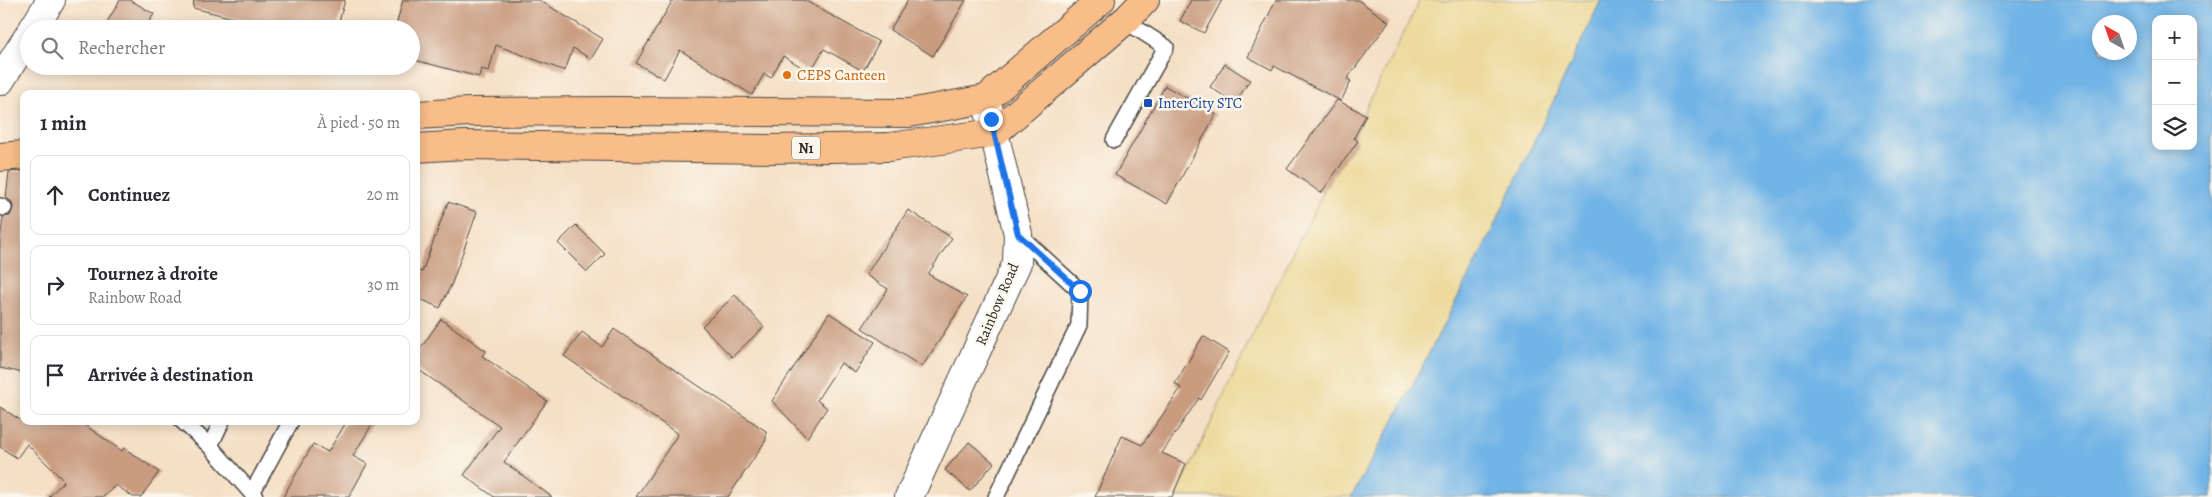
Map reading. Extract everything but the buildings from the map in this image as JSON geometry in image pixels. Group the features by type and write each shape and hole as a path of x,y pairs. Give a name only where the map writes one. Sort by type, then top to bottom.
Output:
{"highway":[{"path":"420,115 470,112 617,111 909,113 986,99 1101,0"},
{"path":"994,134 1131,6"},
{"name":"N1","path":"420,148 464,145 770,149 889,147 994,134"},
{"path":"0,157 20,154"}],"street":[{"path":"38,20 50,0"},
{"path":"0,81 20,49"},
{"name":"Rainbow Road","path":"909,497 1017,264 1018,234 986,99"}],"lane":[{"path":"1114,140 1166,47 1136,28 1131,6"},
{"path":"996,497 1079,325 1080,291 1018,234"},
{"path":"186,425 210,446 254,495 289,425"},
{"path":"210,446 220,425"}],"sand":[{"path":"1420,0 1601,0 1489,237 1400,409 1351,497 1176,497 1256,327"}],"water":[{"path":"1601,0 2212,0 2212,497 1351,497 1400,409 1489,237"}],"place":[{"name":"CEPS Canteen","path":"787,75"},
{"name":"InterCity STC","path":"1148,103"}],"route":[{"path":"991,119 1018,234 1080,291"}]}
